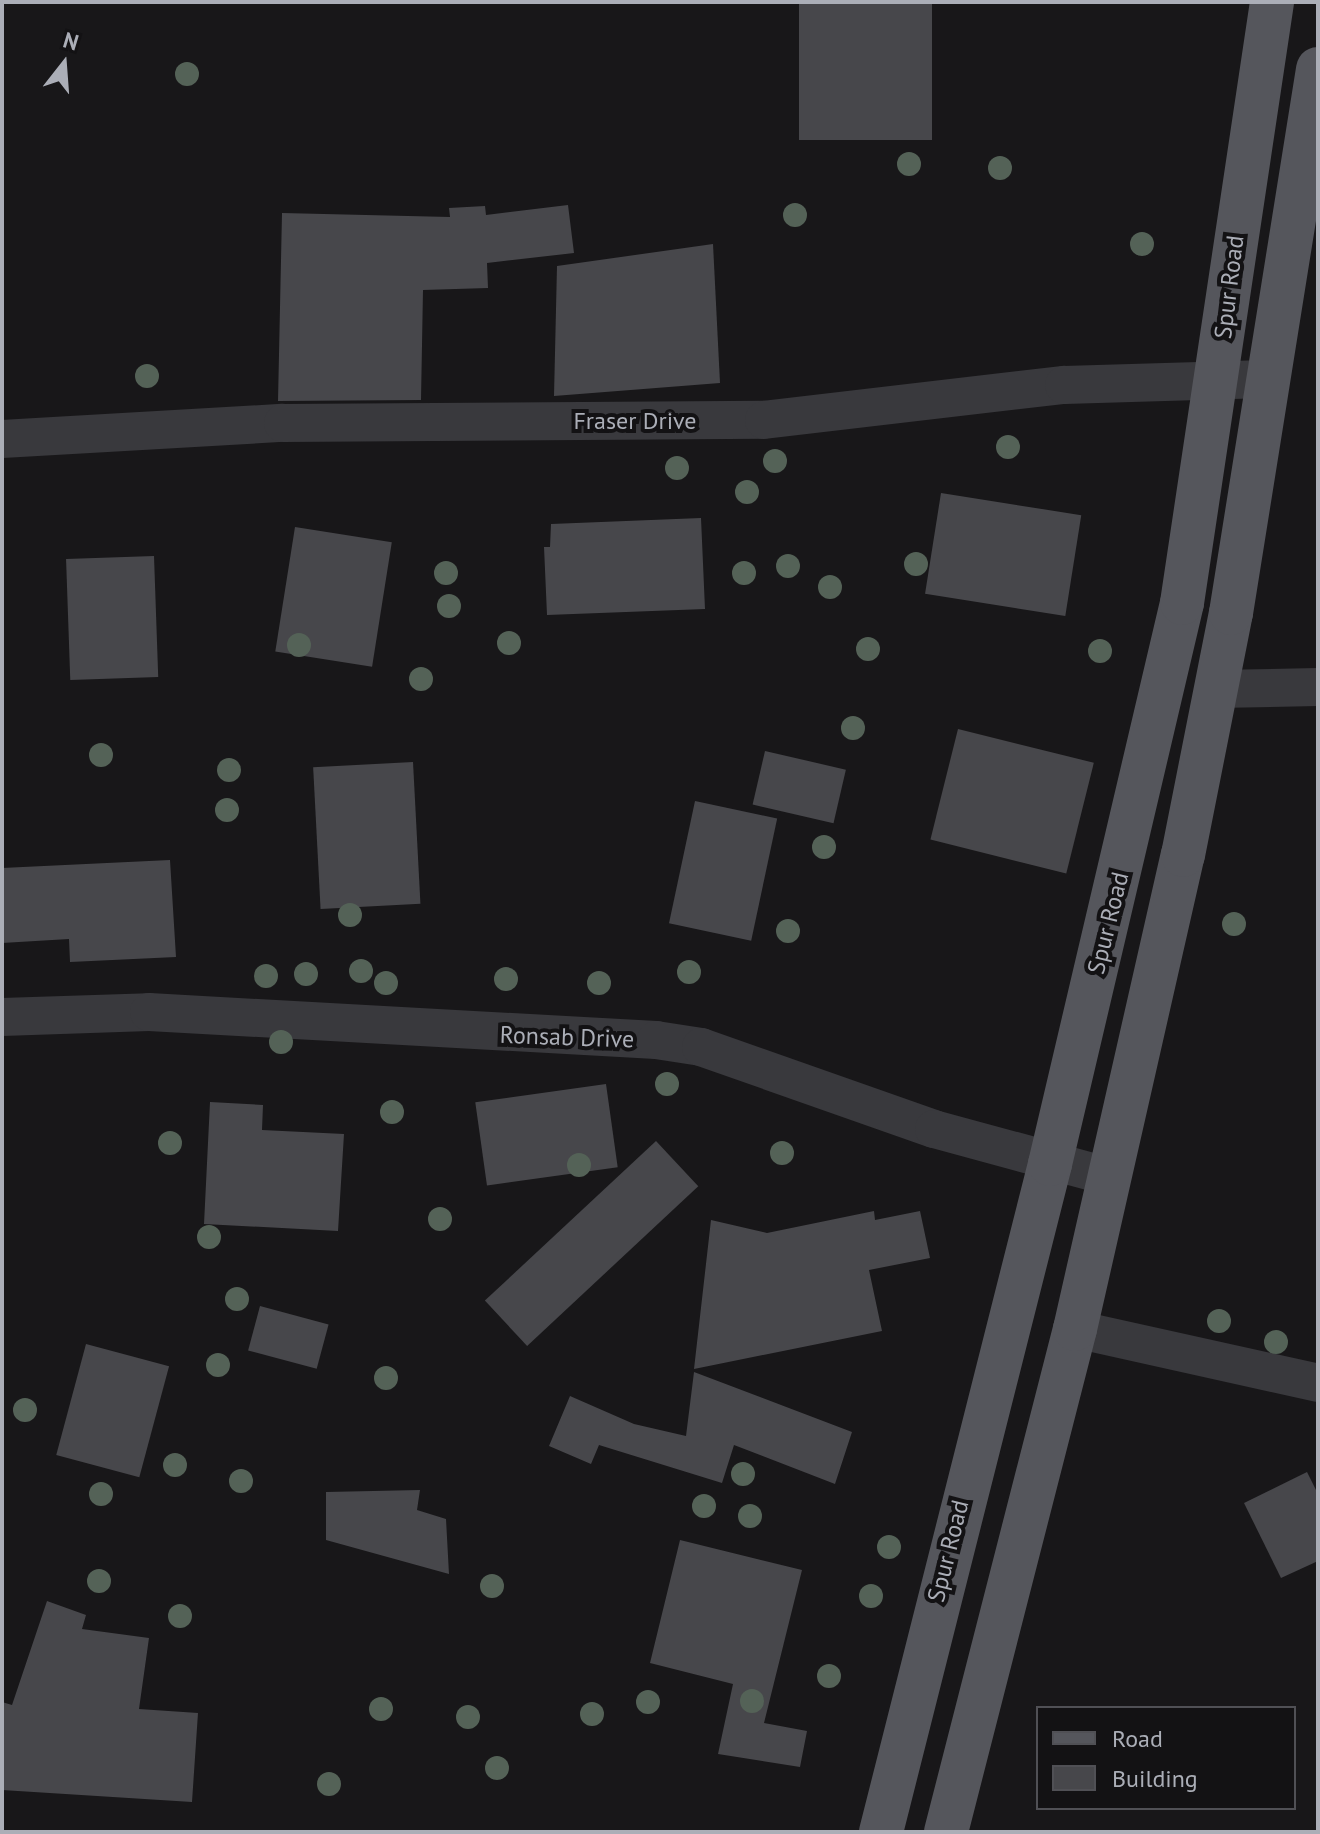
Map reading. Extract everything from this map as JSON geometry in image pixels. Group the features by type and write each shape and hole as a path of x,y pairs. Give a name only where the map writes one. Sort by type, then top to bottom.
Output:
{"main road":[{"name":"Spur Road","path":"881,1832 965,1484 1050,1164 1182,603 1217,380 1256,72 1272,2"},
{"name":"Spur Road","path":"946,1832 1033,1503 1111,1177 1216,689 1231,613 1318,69"},
{"path":"1182,603 1231,613"},
{"path":"965,1484 1033,1503"}],"street":[{"name":"Fraser Drive","path":"2,439 283,423 764,420 1064,385 1266,379"},
{"path":"1216,689 1318,687"},
{"name":"Ronsab Drive","path":"2,1017 149,1012 656,1040 701,1047 1050,1164 1111,1177"},
{"path":"1075,1329 1318,1383"}],"building":[{"path":"799,2 932,2 932,140 799,140"},
{"path":"568,205 574,253 487,263 488,288 423,290 421,400 278,401 282,213 450,217 449,208 485,206 486,215"},
{"path":"713,244 720,383 554,396 557,266"},
{"path":"941,493 1081,515 1065,616 925,594"},
{"path":"701,518 705,609 547,615 544,547 550,547 551,524"},
{"path":"295,527 392,542 372,667 275,651"},
{"path":"154,556 158,677 70,680 66,559"},
{"path":"958,729 1094,763 1066,873 930,840"},
{"path":"765,751 846,770 834,823 753,805"},
{"path":"413,762 420,904 321,909 313,767"},
{"path":"695,801 777,818 751,941 669,923"},
{"path":"170,860 176,957 70,962 69,939 2,943 2,868"},
{"path":"606,1084 618,1167 487,1186 475,1102"},
{"path":"210,1102 263,1105 262,1130 344,1134 338,1231 204,1224"},
{"path":"656,1141 698,1186 527,1346 485,1301"},
{"path":"874,1211 875,1220 920,1211 930,1258 869,1270 882,1331 694,1369 711,1220 767,1233"},
{"path":"260,1306 329,1324 317,1369 248,1350"},
{"path":"86,1344 169,1366 139,1477 56,1455"},
{"path":"694,1372 852,1432 835,1484 734,1445 722,1483 599,1445 591,1464 549,1446 570,1396 634,1424 686,1436"},
{"path":"1307,1472 1318,1494 1318,1561 1281,1578 1244,1503"},
{"path":"420,1490 417,1510 446,1519 449,1574 326,1540 326,1492"},
{"path":"680,1540 802,1570 764,1723 807,1731 800,1767 718,1754 733,1684 650,1663"},
{"path":"47,1601 86,1615 82,1629 149,1638 139,1709 198,1713 192,1802 2,1790 2,1702 12,1705"}]}
